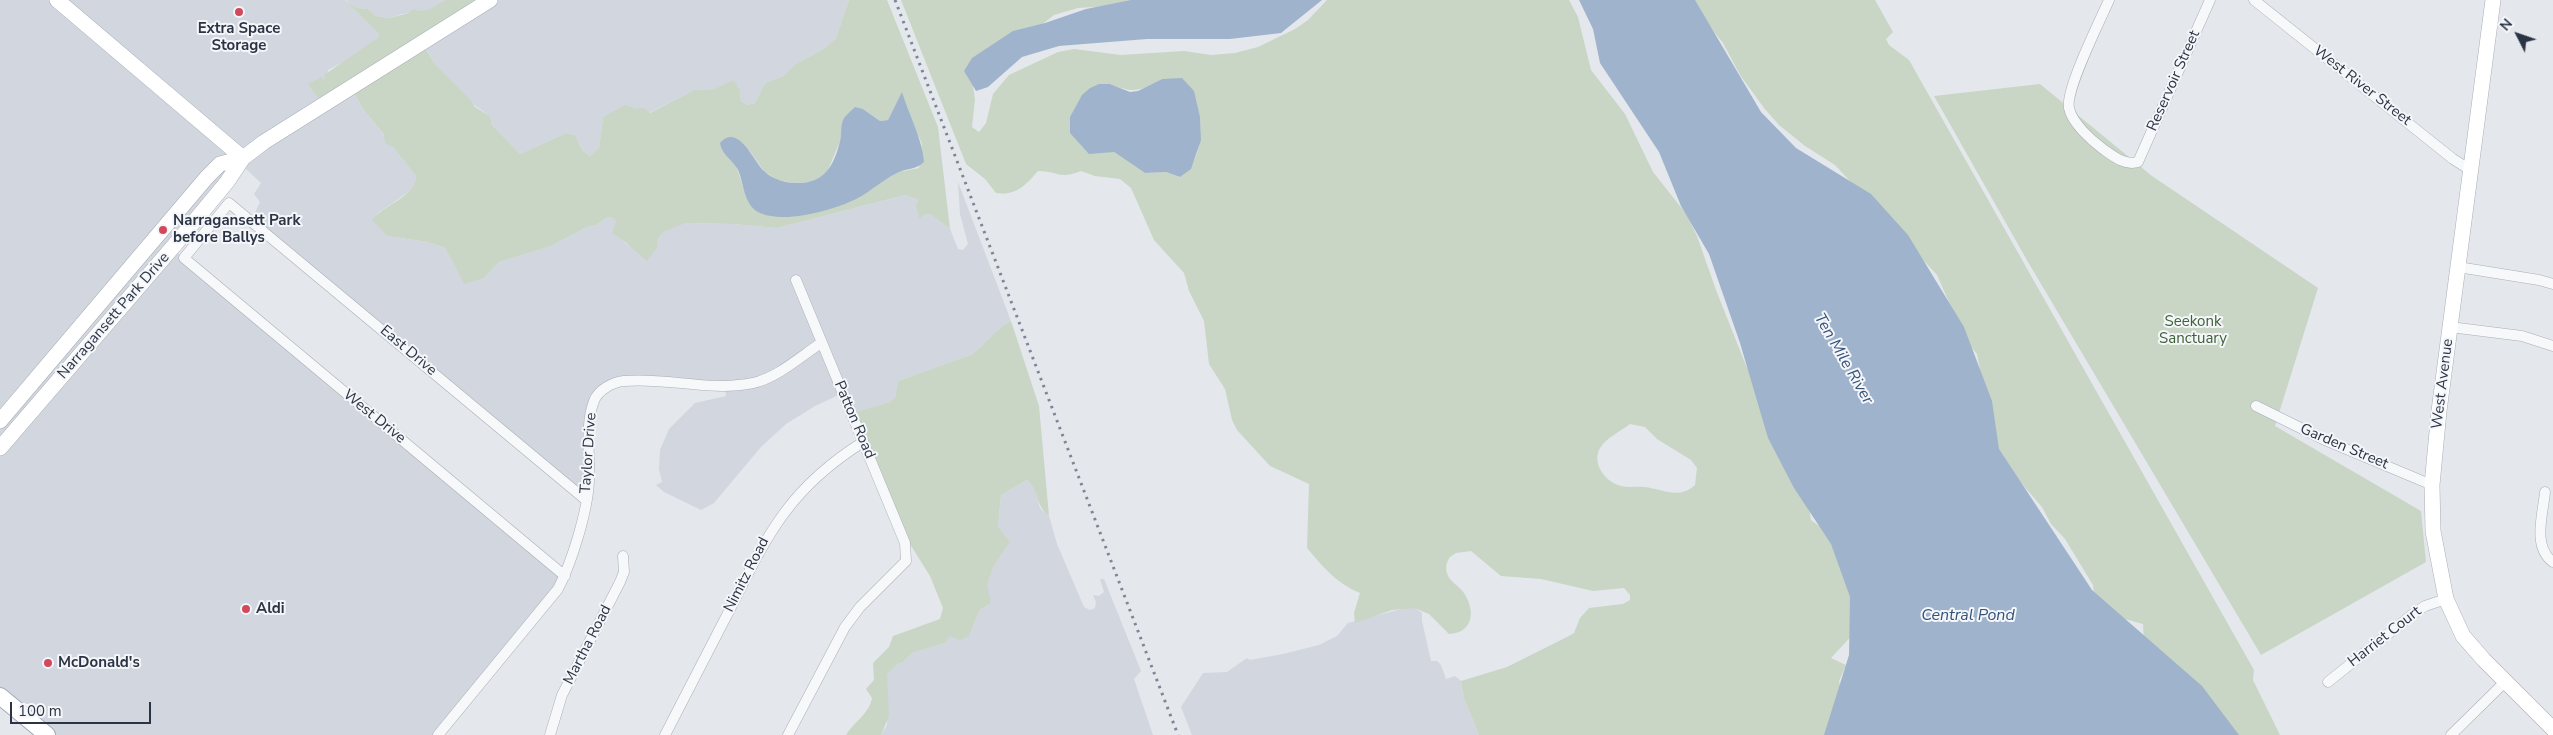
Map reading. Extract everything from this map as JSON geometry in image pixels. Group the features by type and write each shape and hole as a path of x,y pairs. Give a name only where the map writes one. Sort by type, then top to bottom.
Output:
{"main road":[{"path":"0,696 47,735"}],"street":[{"path":"57,0 243,158"},
{"name":"Narragansett Park Drive","path":"0,448 178,241 227,182 243,158 264,142 490,0"},
{"name":"Reservoir Street","path":"2108,0 2073,85 2068,107 2071,115 2099,145 2117,158 2132,164 2138,162 2210,0"},
{"name":"West River Street","path":"2254,0 2453,159 2472,171"},
{"name":"West Avenue","path":"2493,0 2450,327 2432,485 2432,531 2446,599 2469,644 2553,729"},
{"name":"Narragansett Park Drive","path":"0,421 206,178 220,164 243,158"},
{"name":"West Drive","path":"229,203 184,258 565,576"},
{"name":"East Drive","path":"229,203 586,500"},
{"path":"2458,267 2553,284"},
{"name":"Patton Road","path":"788,735 845,628 860,607 906,561 906,543 796,280"},
{"path":"2450,327 2522,336 2553,346"},
{"name":"Taylor Drive","path":"438,735 558,589 565,576 589,483 590,414 594,399 602,390 624,381 728,387 755,383 769,377 821,343"},
{"name":"Garden Street","path":"2256,406 2327,441 2432,485"},
{"name":"Nimitz Road","path":"666,735 769,532 796,496 816,476 838,458 863,442"},
{"path":"2545,492 2540,543 2543,553 2553,562"},
{"name":"Martha Road","path":"550,735 562,695 620,582 624,572 624,556"},
{"name":"Harriet Court","path":"2328,682 2413,614 2425,606 2446,599"},
{"path":"2451,735 2506,681"}],"shaded area":[{"path":"0,0 345,0 378,33 379,37 351,58 328,70 326,83 313,81 352,89 363,109 416,176 415,183 410,191 378,213 373,220 387,236 428,242 445,248 459,271 484,278 499,262 551,246 587,227 596,225 608,217 612,217 616,222 616,235 622,237 626,244 652,253 657,248 658,238 665,230 686,223 733,224 777,228 905,195 919,200 919,218 930,214 950,229 958,249 963,250 968,244 960,214 958,182 1011,321 1001,327 973,354 898,381 895,397 890,402 852,413 843,393 815,406 786,424 761,447 714,503 701,510 664,492 656,485 662,482 659,469 660,450 669,429 695,403 726,396 725,386 622,384 608,389 595,406 586,496 252,219 260,202 254,194 261,183 244,167 174,250 568,577 441,735 48,735 0,695"},
{"path":"346,0 448,0 432,10 402,14 390,18 376,16 368,9 357,8"},
{"path":"496,0 849,0 836,38 825,48 796,64 783,76 765,83 755,103 747,105 741,101 740,90 734,81 714,89 694,90 649,113 636,109 611,113 603,117 599,148 590,156 582,150 575,135 566,133 520,154 492,125 490,116 470,102 468,97 435,64 424,45"},
{"path":"1027,480 1034,486 1040,508 1049,516 1057,544 1084,607 1090,610 1095,608 1096,602 1093,595 1099,596 1104,592 1100,579 1104,579 1141,671 1134,679 1153,735 881,735 887,725 887,675 897,664 902,663 912,653 945,643 950,635 969,636 980,610 991,603 986,585 994,566 1010,542 998,526 1001,495"},
{"path":"1405,608 1415,608 1422,613 1431,661 1437,661 1441,665 1446,679 1455,676 1461,681 1464,698 1479,735 1192,735 1181,707 1203,673 1227,672 1247,658 1250,660 1319,645 1337,636 1348,623"}],"green space":[{"path":"345,0 357,8 368,9 376,16 390,18 409,13 413,9 423,11 431,9 447,0 496,0 424,46 435,64 468,97 475,107 490,116 492,125 520,154 566,133 575,135 582,150 590,156 599,148 603,117 625,105 636,109 644,108 650,113 694,90 714,89 734,80 740,90 741,101 747,105 755,103 765,83 783,76 796,64 825,48 836,38 849,0 887,0 938,127 950,229 930,214 924,215 919,219 916,205 919,200 905,195 777,228 733,224 686,223 665,231 658,238 657,248 647,261 626,242 612,233 616,222 612,217 608,217 596,225 587,227 551,246 499,262 484,278 464,284 445,248 428,242 387,236 372,220 377,214 410,190 416,176 393,147 385,143 384,135 363,109 352,89 322,103 308,84 321,77 325,82 324,75 379,37 378,33","holes":["902,93 908,113 922,144 919,168 898,172 857,198 769,215 755,207 744,191 737,169 749,150 764,171 777,180 795,183 812,182 826,175 840,141 843,120 854,108 863,109 880,121 888,120"]},
{"path":"901,0 1137,0 1124,5 1078,8 1054,15 972,80 975,99 972,127 979,132 986,123 993,94 1009,75 1058,52 1074,49 1121,55 1184,51 1211,55 1235,53 1258,47 1295,29 1308,20 1327,0 1569,0 1578,17 1591,70 1625,114 1653,172 1687,215 1697,236 1745,363 1808,501 1811,520 1827,532 1842,539 1857,630 1831,658 1846,665 1839,681 1843,699 1827,735 1479,735 1464,698 1461,681 1507,667 1569,636 1574,633 1580,618 1589,608 1623,604 1630,600 1630,595 1624,588 1593,591 1541,579 1501,576 1471,551 1456,553 1450,557 1446,566 1448,576 1464,593 1470,607 1470,620 1463,630 1449,634 1429,614 1414,608 1392,610 1355,623 1354,613 1360,593 1337,580 1307,548 1309,484 1270,466 1237,430 1232,420 1225,389 1209,364 1204,321 1189,291 1184,273 1154,240 1131,188 1120,179 1095,176 1081,171 1063,175 1038,171 1025,185 1015,191 996,193 985,179 966,164","holes":["1162,79 1200,117 1198,150 1192,164 1180,177 1166,172 1145,173 1114,152 1110,84 1137,90","1630,424 1645,427 1657,439 1691,460 1697,468 1695,485 1683,492 1677,493 1644,487 1621,486 1610,481 1601,472 1597,460 1600,448 1610,438"]},
{"path":"1694,0 1875,0 1893,32 1886,39 1889,45 1909,60 2254,670 2253,680 2280,735 2233,735 2144,645 2143,624 2125,619 2095,605 2093,585 2065,539 2051,524 2042,507 2016,477 1995,445 1977,354 1966,341 1937,275 1835,165 1805,146 1779,125 1740,75 1723,43 1710,27"},
{"name":"Seekonk Sanctuary","path":"2040,84 2152,176 2318,288 2275,426 2421,511 2426,562 2261,655 2028,262 1934,96"},
{"path":"1011,321 1039,406 1049,516 1044,511 1034,489 1027,480 1001,495 998,526 1010,542 994,566 987,584 991,603 980,610 969,636 960,640 950,636 945,643 912,653 902,663 897,664 887,675 889,716 881,735 846,735 871,703 872,698 866,689 874,680 873,663 889,647 893,636 940,619 943,608 930,576 905,536 852,413 890,402 895,397 898,381 973,354 1001,327"}],"water":[{"path":"1131,0 1322,0 1281,33 1230,39 1147,39 1059,46 1022,57 988,87 976,91 964,71 972,58 1013,31 1045,23 1086,9"},
{"name":"Central Pond","path":"1579,0 1695,0 1761,112 1796,148 1871,194 1908,235 1964,327 1992,401 1999,449 2092,590 2202,686 2239,735 1824,735 1849,655 1850,597 1831,544 1794,488 1768,438 1740,343 1709,254 1681,206 1659,152 1600,63 1593,29"},
{"path":"1182,78 1194,91 1200,117 1201,140 1191,169 1180,177 1166,172 1145,173 1114,152 1089,154 1070,133 1070,117 1082,95 1090,88 1099,84 1110,84 1130,92 1138,91 1162,79"},
{"path":"902,92 918,135 924,162 918,166 900,171 848,203 823,211 795,216 769,216 758,212 749,204 737,168 724,153 720,143 727,138 733,137 745,146 764,171 771,176 792,183 806,183 821,177 831,166 838,150 843,120 855,107 863,109 880,121 888,120"}],"railway":[{"path":"895,0 1178,735"}],"place":[{"name":"Extra Space Storage","path":"239,12"},
{"name":"Narragansett Park before Ballys","path":"163,230"},
{"name":"Aldi","path":"246,609"},
{"name":"McDonald's","path":"48,663"}],"water label":[{"name":"Ten Mile River","path":"1843,359"}]}
